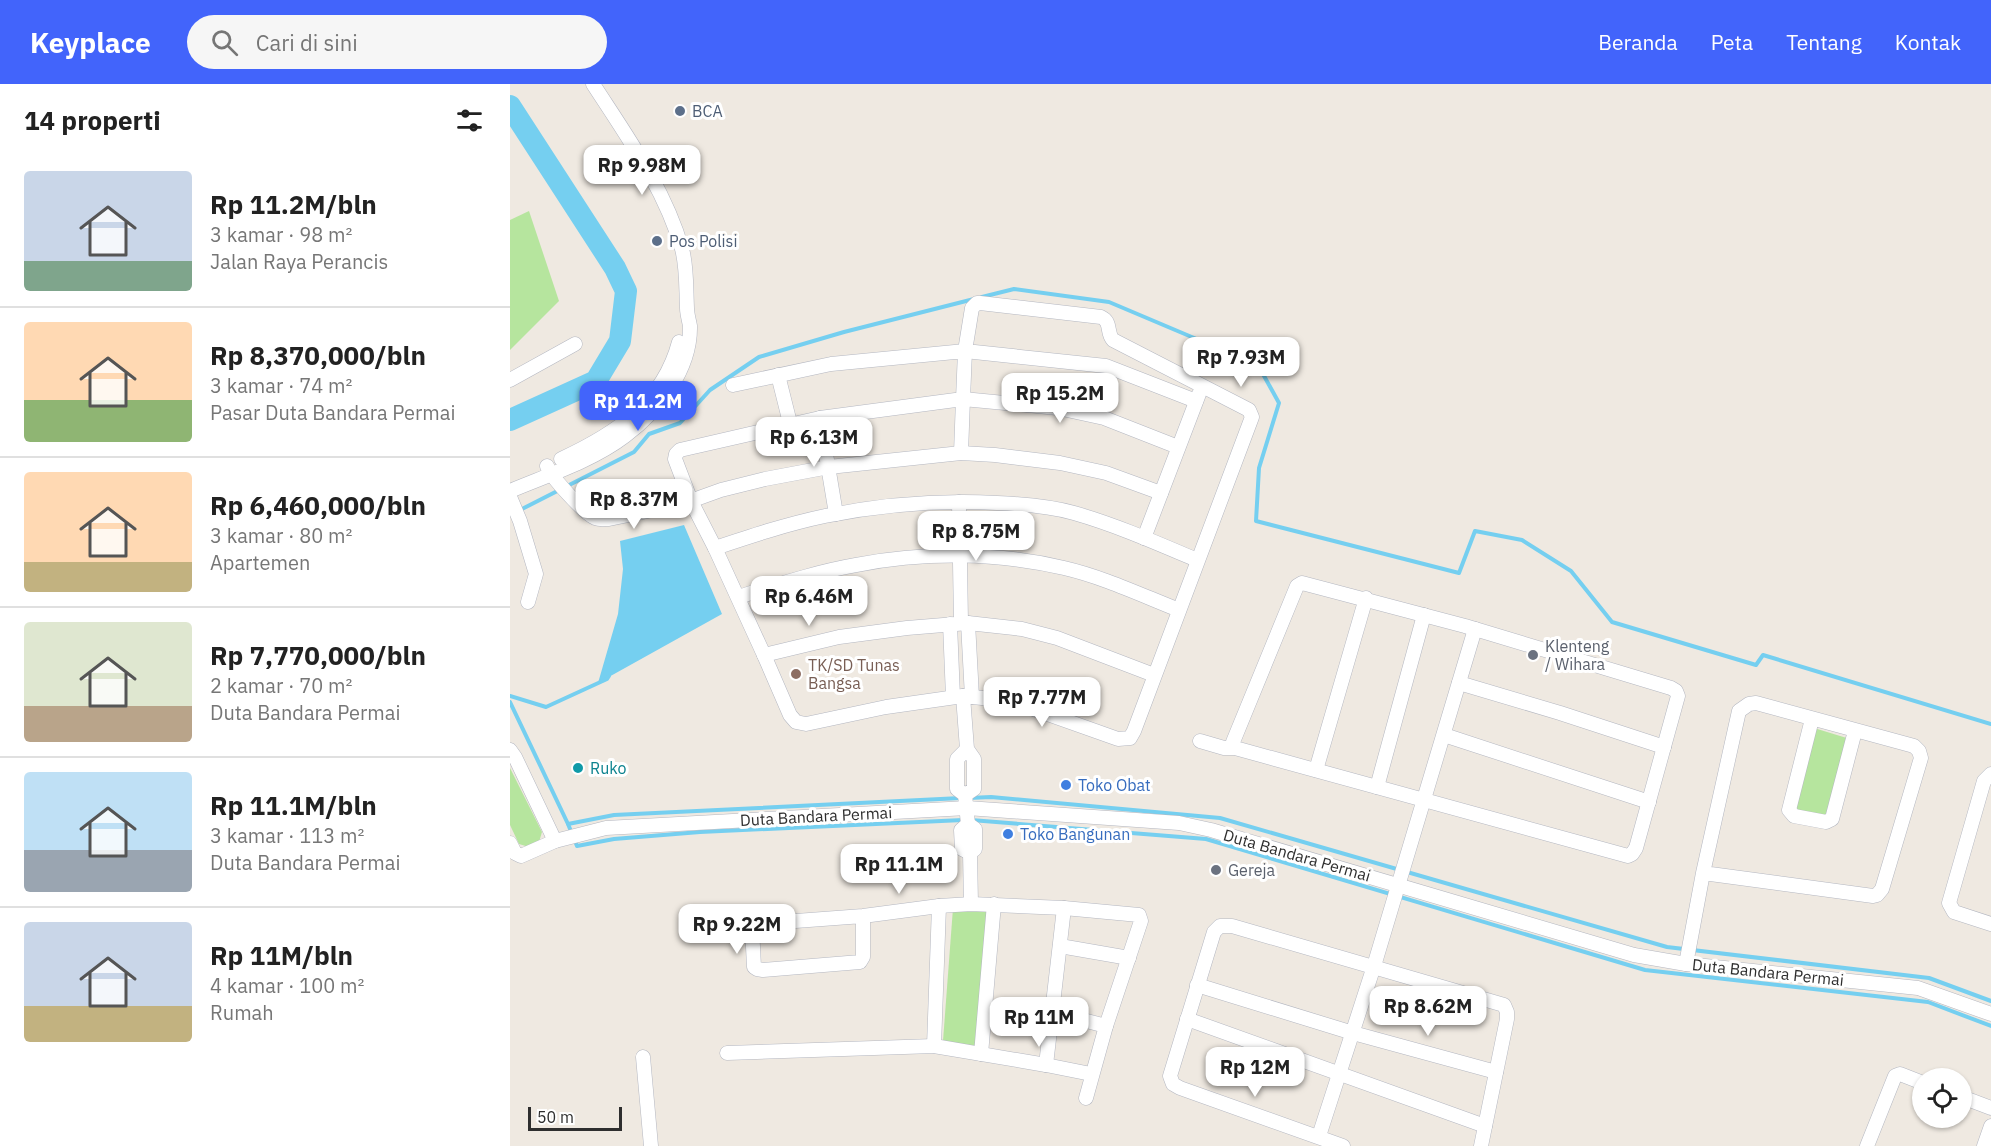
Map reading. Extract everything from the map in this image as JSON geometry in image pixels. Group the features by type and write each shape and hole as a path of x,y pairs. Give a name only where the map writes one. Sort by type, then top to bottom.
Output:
{"street":[{"path":"510,491 607,436 647,403 671,366 679,345 687,311 682,250 669,216 653,182 593,84"},
{"path":"961,453 963,399 965,351 972,308 976,303 1106,319 1110,337 1113,340 1249,410 1252,417 1130,738 1123,740 1011,701 963,697 886,707 806,724 796,722 790,715 738,597 691,501 675,459 680,450 790,423 963,399 1058,408 1092,415 1178,447"},
{"path":"1106,366 1113,340"},
{"path":"510,380 575,344"},
{"path":"733,385 831,364 965,351 1106,366 1196,401"},
{"path":"777,375 790,423"},
{"path":"1144,538 1203,386"},
{"path":"820,418 836,514"},
{"path":"548,470 593,517 600,519 691,501 765,478 829,467 961,453 1060,463 1106,473 1161,493"},
{"path":"510,482 548,470"},
{"path":"512,501 536,574 528,602"},
{"path":"715,548 772,529 836,514 959,502 1017,504 1072,512 1197,560"},
{"path":"959,502 963,697 967,749 974,759 974,789 967,808 975,829 975,849 970,854 972,904"},
{"path":"738,597 788,581 856,565 908,557 960,557 1038,562 1066,568 1099,578 1179,610"},
{"path":"1200,741 1224,748 1235,748 1626,856 1635,851 1677,692 1475,629 1306,583 1298,585 1233,742 1235,748"},
{"path":"1316,770 1366,598"},
{"path":"1377,787 1425,615"},
{"path":"764,655 839,637 960,623 1022,629 1057,638 1154,675"},
{"path":"1319,1137 1374,966 1475,629"},
{"path":"1459,683 1664,747"},
{"path":"1687,960 1703,873 1739,711 1749,704 1756,703 1914,746 1919,751 1921,758 1882,889 1877,895 1703,873"},
{"path":"1812,719 1789,810 1794,816 1826,822 1832,819 1855,731"},
{"path":"1444,735 1649,801"},
{"path":"510,750 555,841"},
{"path":"1991,774 1984,781 1949,903 1954,912 1991,924"},
{"name":"Duta Bandara Permai","path":"510,843 515,853 521,856 555,841 618,827 967,808 1179,823 1211,830 1398,884 1634,955 1918,988 1991,1014"},
{"path":"863,916 863,957 860,962 763,970 754,967 752,927 756,924 863,916 972,904 1064,908 1139,915 1141,921 1091,1074 1086,1098"},
{"path":"981,1054 994,904"},
{"path":"934,1046 939,906"},
{"path":"1046,1065 1064,908"},
{"path":"1343,1146 1173,1084 1170,1076 1197,985 1214,932 1220,926 1227,925 1504,1005 1508,1012 1481,1146"},
{"path":"1060,946 1129,958"},
{"path":"1197,985 1353,1033 1496,1072"},
{"path":"1052,1012 1106,1026"},
{"path":"1187,1019 1485,1126"},
{"path":"727,1053 934,1046 1091,1074"},
{"path":"643,1057 651,1146"},
{"path":"1867,1146 1895,1076 1900,1074 1912,1079"},
{"path":"1972,1101 1991,1108"},
{"path":"1984,1146 1991,1126"}],"green space":[{"path":"529,211 559,301 510,350 510,220"},
{"path":"1814,728 1850,739 1826,821 1791,811"},
{"path":"510,768 542,832 539,842 529,847 519,844 510,825"},
{"path":"953,908 987,911 976,1046 943,1041"}],"water":[{"path":"684,525 722,614 598,683 618,614 623,569 620,541"}],"waterway":[{"path":"510,106 615,268 626,291 620,341 596,381 510,420"},
{"path":"982,297 1014,289 1109,302 1258,365 1279,403 1259,468 1256,521 1459,573 1475,531 1522,540 1571,571 1612,622 1756,665 1763,655 1991,724"},
{"path":"520,510 634,452 649,434 680,423 710,390 759,357 844,332 974,299"},
{"path":"510,696 546,707 607,679 609,676"},
{"path":"510,702 568,824 614,815 961,798"},
{"path":"969,798 991,797 1220,818 1667,947 1929,978 1991,1001"},
{"path":"568,824 577,846 614,839 700,832 963,820"},
{"path":"971,820 1206,839 1645,970 1928,1002 1991,1026"}],"place":[{"name":"BCA","path":"680,111"},
{"name":"Pos Polisi","path":"657,241"},
{"name":"Klenteng / Wihara","path":"1533,655"},
{"name":"TK/SD Tunas Bangsa","path":"796,674"},
{"name":"Ruko","path":"578,768"},
{"name":"Toko Obat","path":"1066,785"},
{"name":"Toko Bangunan","path":"1008,834"},
{"name":"Gereja","path":"1216,870"}]}
